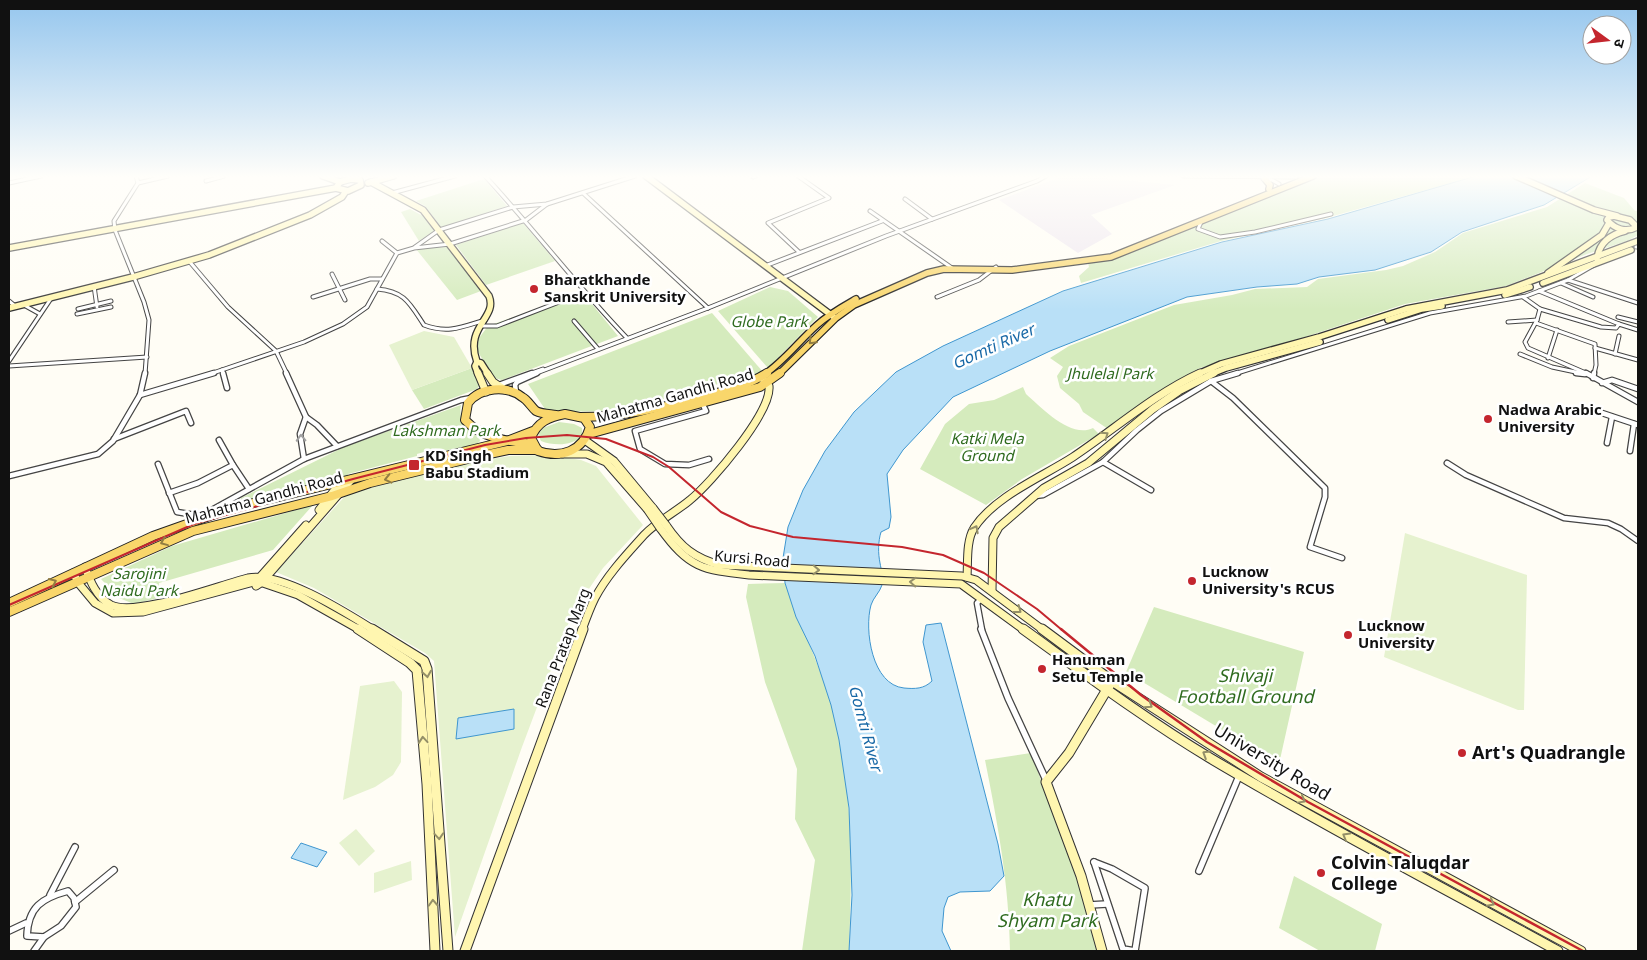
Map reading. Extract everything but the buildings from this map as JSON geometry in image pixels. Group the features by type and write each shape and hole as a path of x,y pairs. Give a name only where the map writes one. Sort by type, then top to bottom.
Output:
{"main road":[{"name":"Mahatma Gandhi Road","path":"995,269 1096,257 1188,221"},
{"name":"Mahatma Gandhi Road","path":"580,417 601,418 626,414 765,380 829,314 863,295 935,270 951,267 995,269 1097,260 1111,257 1200,221"},
{"name":"Mahatma Gandhi Road","path":"587,438 608,427 747,391 765,380 836,318 854,305 898,283"},
{"path":"505,390 516,392 530,403 534,409 544,414 580,417 589,428 587,438 571,451 553,454 535,447 478,432 465,420 465,407 472,398 487,391 505,390"},
{"path":"535,447 531,438 533,431 542,421 556,415"},
{"name":"Mahatma Gandhi Road","path":"9,603 153,536 199,518 239,506 507,441 533,431"},
{"path":"484,446 488,436"},
{"name":"Mahatma Gandhi Road","path":"9,612 193,531 508,450 535,447"}],"street":[{"path":"9,476 80,460 98,454 114,439 140,396 147,357 148,320 115,230 114,221"},
{"path":"9,248 163,221"},
{"path":"9,301 11,307 133,277 189,261 295,221"},
{"path":"432,221 489,296 492,303 472,341 472,350 477,362 475,366 487,391 497,385 538,370 546,369"},
{"path":"414,248 439,230 469,221"},
{"path":"140,396 304,342 343,324 367,306 397,253 414,248 450,244 523,221"},
{"path":"527,221 627,338"},
{"path":"614,221 708,308"},
{"path":"708,221 780,278 836,318"},
{"path":"776,221 768,224 799,252"},
{"path":"765,266 882,221 900,231 951,267"},
{"path":"516,392 515,386 517,382 546,369 708,308 927,221"},
{"path":"1202,221 1198,228 1220,237 1255,232 1302,221"},
{"path":"1034,496 1043,495 1103,462 1137,430 1161,411 1211,381 1430,313 1523,297 1561,283 1592,268 1597,259 1601,244 1609,237 1636,228 1636,224 1631,221"},
{"path":"1542,278 1602,235 1607,229 1608,222 1617,228 1630,230"},
{"path":"382,241 397,253"},
{"path":"963,579 973,530 984,516 1010,495 1080,452 1174,386 1198,374 1221,364 1319,337 1406,309 1507,290 1638,245"},
{"path":"992,591 993,538 999,527 1052,482 1088,463 1153,409 1179,391 1226,368 1307,346 1422,309 1518,292 1597,259"},
{"path":"189,261 228,307 276,351 306,417 317,425 337,446"},
{"path":"937,297 984,277 995,269"},
{"path":"332,274 345,300"},
{"path":"313,297 370,279 382,278"},
{"path":"1568,280 1638,303"},
{"path":"1561,283 1593,297"},
{"path":"94,286 97,307"},
{"path":"377,289 389,290 406,298 424,325 451,330 484,320"},
{"path":"1539,291 1638,330"},
{"path":"480,326 496,326 586,292"},
{"path":"9,361 52,297"},
{"path":"1523,297 1540,309 1601,326 1616,328 1619,324"},
{"path":"78,311 97,307 111,301"},
{"path":"22,304 40,314"},
{"path":"97,307 111,307"},
{"path":"1540,309 1526,342 1528,348 1586,374 1638,402"},
{"path":"1618,317 1638,322"},
{"path":"574,321 598,349"},
{"path":"1508,322 1536,321 1594,344 1596,365 1593,378"},
{"path":"1548,358 1557,330"},
{"path":"1615,354 1619,336"},
{"path":"1595,348 1638,360"},
{"path":"1520,354 1542,365 1566,372 1586,374"},
{"path":"9,366 147,357"},
{"path":"477,362 481,363 497,385 505,390"},
{"path":"222,370 226,388"},
{"name":"Rana Pratap Marg","path":"464,951 566,671 595,598 608,576 646,533 690,500 714,477 737,450 762,408 769,392 765,380"},
{"path":"1602,383 1612,380 1638,389"},
{"path":"1211,381 1233,398 1325,488 1325,497 1310,547 1342,558"},
{"path":"193,531 199,518 304,459 461,400 472,398"},
{"path":"702,403 706,412 635,431 640,449 665,464 689,465 709,460"},
{"path":"114,439 186,411 191,423"},
{"path":"1596,412 1636,424 1630,451"},
{"path":"1607,443 1612,416"},
{"path":"304,459 300,434 306,417"},
{"name":"Kursi Road","path":"587,438 616,464 650,508 685,560 699,567 716,571 963,579"},
{"path":"218,440 250,488"},
{"name":"Kursi Road","path":"562,454 587,454 606,462 650,508"},
{"path":"1103,462 1151,490"},
{"path":"1447,463 1466,475 1564,518 1608,523 1621,529 1638,541"},
{"path":"158,464 177,512 199,518"},
{"path":"169,492 198,483 233,465"},
{"path":"73,573 76,582 100,608 124,615 143,612 262,579 352,479"},
{"path":"262,579 332,496 340,483"},
{"path":"85,567 88,576 101,596 112,605 122,607 143,607 262,579 280,580 337,607 424,661 427,669 448,951"},
{"path":"262,579 333,614 410,663 417,670 427,784 435,951"},
{"name":"University Road","path":"963,579 992,591 1112,681 1285,795 1558,951"},
{"name":"University Road","path":"963,579 981,599 1107,690 1209,757 1581,951"},
{"path":"981,599 977,603 982,635 1005,692 1046,782 1089,905 1102,951"},
{"path":"1046,782 1069,753 1112,681"},
{"path":"1199,872 1240,774"},
{"path":"44,937 27,936 26,923 32,912 50,895 74,848"},
{"path":"1094,862 1145,888 1135,951 1122,949 1094,862"},
{"path":"75,902 114,870"},
{"path":"34,951 44,937 62,926 76,907 68,891 50,895"},
{"path":"1089,905 1107,904"},
{"path":"9,931 26,923"}],"shaded area":[{"path":"1030,221 1097,221 1112,234 1078,253"}],"green space":[{"path":"406,221 427,221 434,231 419,241"},
{"path":"436,221 463,221 442,228"},
{"path":"1204,221 1313,221 1221,241 1081,283 1079,276 1089,267 1088,263 1101,261"},
{"name":"Jhulelal Park","path":"1502,221 1638,221 1638,235 1627,241 1587,254 1506,286 1405,304 1296,340 1200,368 1166,387 1108,429 1083,412 1079,404 1060,388 1057,376 1063,367 1050,358 1069,346 1174,305 1255,289 1307,287 1318,279 1403,266 1435,252 1463,233"},
{"path":"523,223 555,261 486,285 456,245"},
{"path":"447,247 481,291 457,300 416,249"},
{"name":"Globe Park","path":"770,287 788,291 818,317 768,368 718,311"},
{"path":"583,293 618,336 502,380 494,378 478,352 476,342 488,326"},
{"path":"712,313 763,372 618,411 547,412 528,384"},
{"path":"424,331 454,337 472,368 412,390 389,345"},
{"path":"472,368 481,383 477,389 424,409 412,390"},
{"name":"Katki Mela Ground","path":"1023,387 1026,394 1048,414 1066,426 1084,430 1093,428 1099,434 1022,479 986,505 920,469 945,424 969,404 994,400"},
{"name":"Lakshman Park","path":"461,405 460,410 464,424 479,437 480,441 476,445 431,453 427,451 417,454 417,456 348,474 348,478 242,503 241,498 344,447"},
{"path":"559,422 574,424 582,428 582,436 573,442 563,444 551,444 541,441 538,435 543,428"},
{"path":"547,455 581,460 596,466 643,525 603,568 572,614 522,747 455,937 434,661 425,653 314,588 276,572 347,494 466,463 510,456"},
{"name":"Sarojini Naidu Park","path":"313,505 273,550 159,583 158,598 134,604 119,598 101,579 172,546"},
{"path":"1405,533 1527,575 1524,710 1518,710 1384,657"},
{"path":"785,583 826,688 844,764 848,795 851,858 849,951 802,951 815,860 795,819 797,769 765,682 746,597 748,584"},
{"name":"Shivaji Football Ground","path":"1154,607 1304,652 1279,764 1126,672"},
{"path":"394,681 402,692 401,762 393,775 375,787 343,800 360,686"},
{"name":"Khatu Shyam Park","path":"1031,753 1076,876 1099,951 1010,951 1005,878 985,760"},
{"path":"356,829 375,851 359,866 339,843"},
{"path":"411,861 412,880 374,893 374,873"},
{"path":"1294,876 1382,924 1375,951 1320,951 1279,928"}],"water":[{"name":"Gomti River","path":"1320,221 1496,221 1462,232 1431,252 1375,270 1319,277 1297,284 1257,287 1187,297 1050,351 953,397 903,450 887,474 891,517 889,528 881,532 880,536 879,559 883,583 872,602 869,616 870,641 873,655 884,677 893,685 904,688 926,686 932,681 923,642 926,625 941,623 998,844 1004,876 990,891 960,892 948,897 944,908 942,931 951,951 849,951 852,895 849,808 839,740 831,705 815,656 796,617 785,583 783,558 788,527 803,490 825,451 854,412 896,372 943,346 1063,291 1222,242"},
{"path":"514,709 514,729 456,739 458,718"},
{"path":"301,843 327,852 317,867 291,858"}],"railway":[{"path":"9,605 194,524 353,479 485,445 526,438 567,435 606,439 653,457 669,467 721,512 750,526 793,537 902,547 943,555 984,573 1037,609 1062,630"},
{"path":"1061,629 1141,695 1207,742 1308,802 1583,951"}],"place":[{"name":"Bharatkhande Sanskrit University","path":"534,289"},
{"name":"Nadwa Arabic University","path":"1488,419"},
{"name":"KD Singh Babu Stadium","path":"414,465"},
{"name":"Lucknow University's RCUS","path":"1192,581"},
{"name":"Lucknow University","path":"1348,635"},
{"name":"Hanuman Setu Temple","path":"1042,669"},
{"name":"Art's Quadrangle","path":"1462,753"},
{"name":"Colvin Taluqdar College","path":"1321,873"}]}
